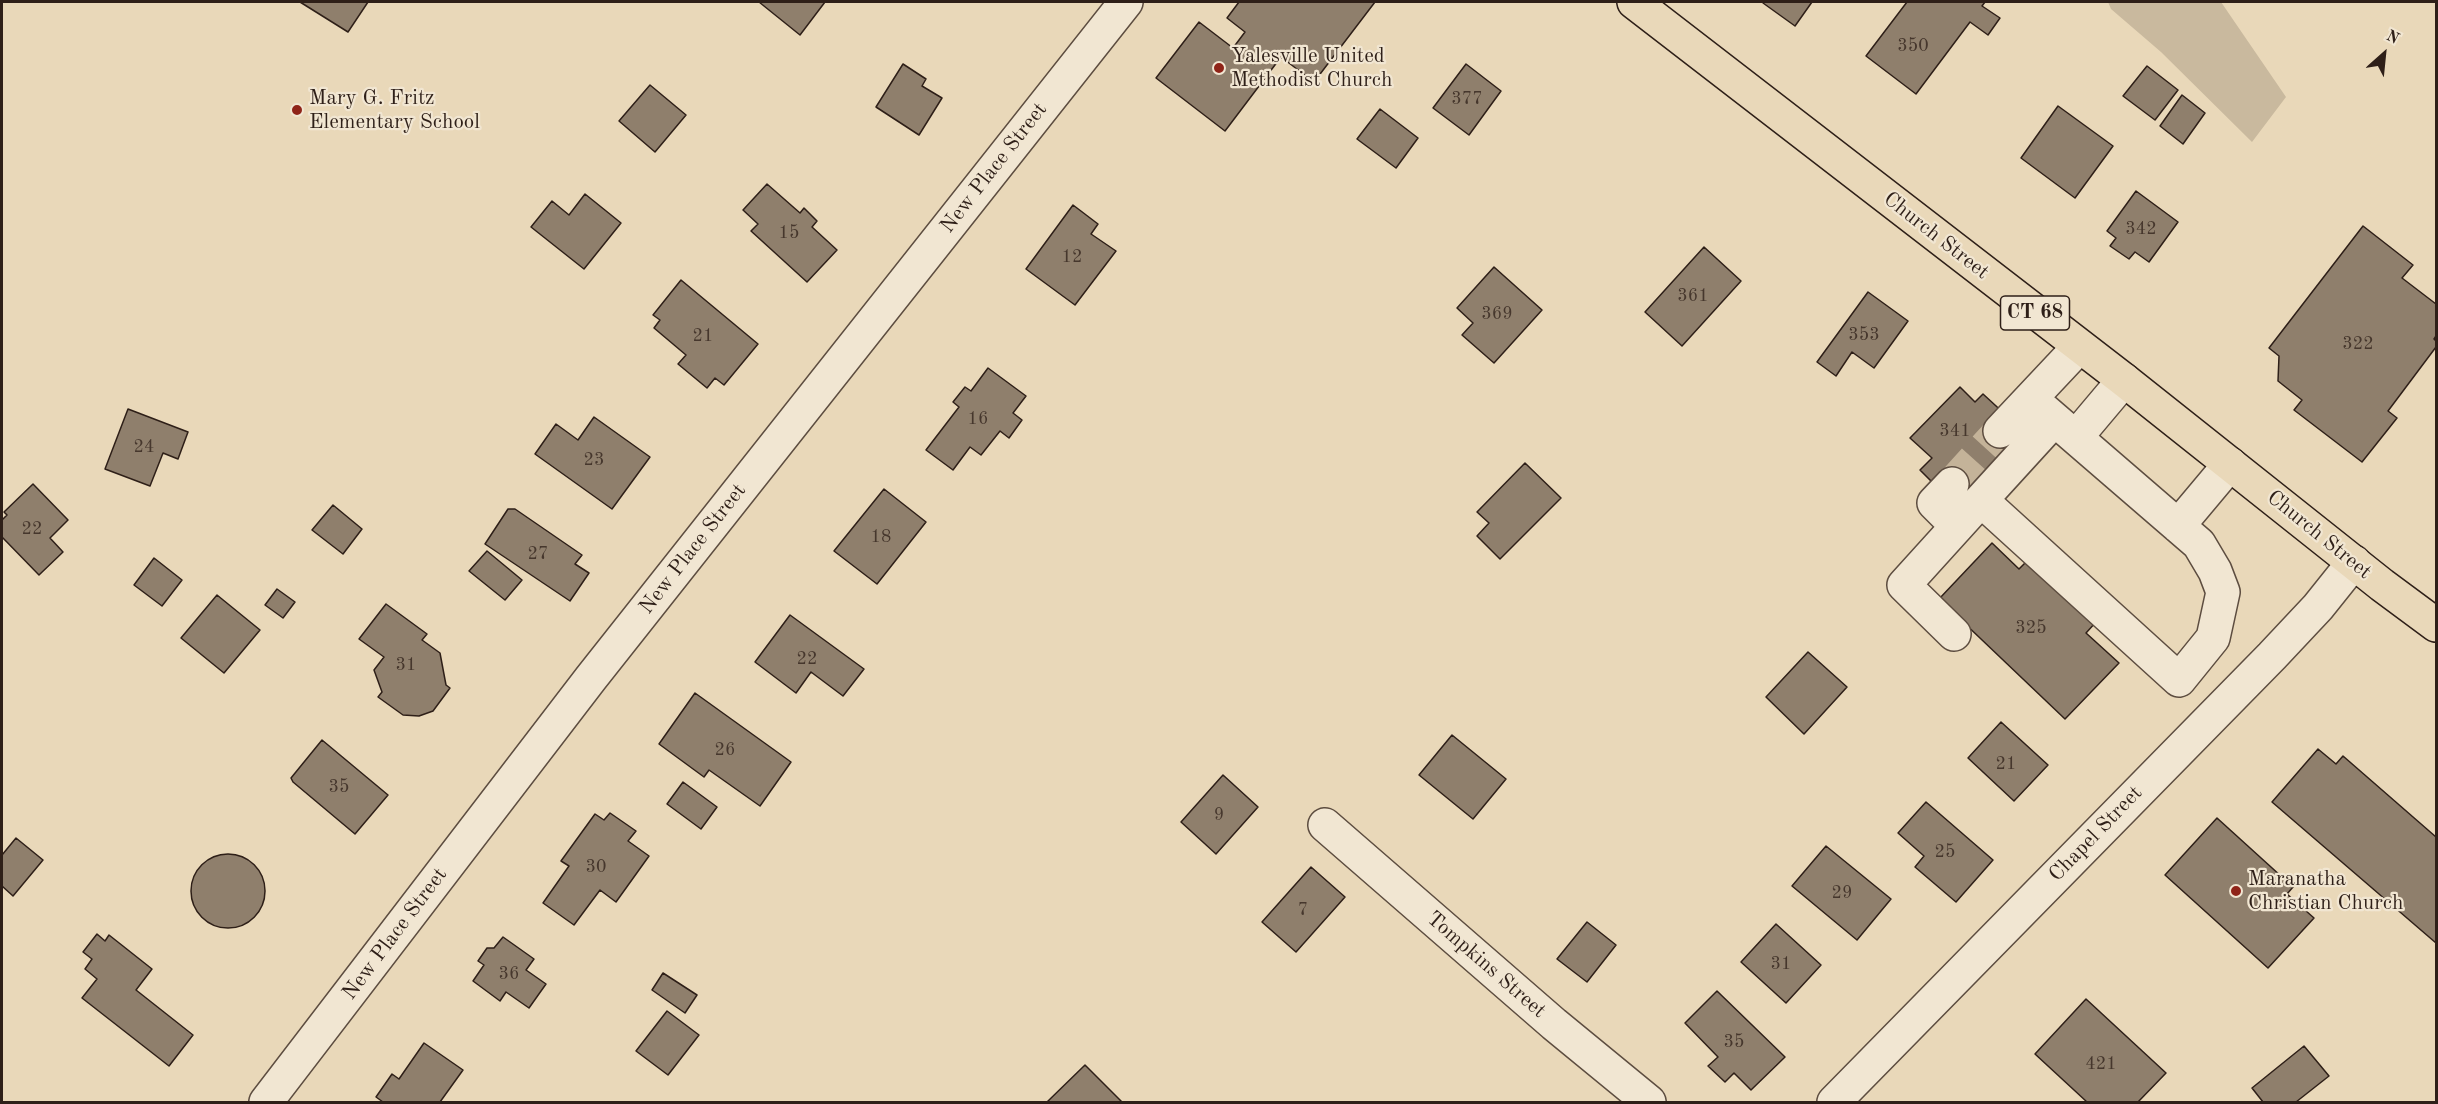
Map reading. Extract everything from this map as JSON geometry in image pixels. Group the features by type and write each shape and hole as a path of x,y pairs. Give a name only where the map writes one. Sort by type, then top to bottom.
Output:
{"main road":[{"name":"Church Street","path":"1634,2 2124,380 2436,626"}],"street":[{"name":"New Place Street","path":"266,1102 591,678 1126,2"},
{"path":"1954,634 1904,585 2053,419 2079,347"},
{"path":"2000,431 2053,419 2124,380"},
{"path":"1981,500 2179,680 2213,638 2223,592 2216,571 2199,544 2053,419"},
{"path":"2178,526 2230,464"},
{"path":"1952,484 1934,503 1957,526"},
{"name":"Chapel Street","path":"1834,1102 2318,607 2354,562"},
{"path":"2187,671 2223,705"},
{"name":"Tompkins Street","path":"1325,825 1554,1024 1649,1102"}],"shaded area":[{"path":"2108,2 2221,2 2286,97 2252,142 2161,52 2111,9"}],"building":[{"path":"300,2 368,2 348,32"},
{"path":"759,2 825,2 800,35"},
{"name":"Yalesville United Methodist Church","path":"1239,2 1375,2 1314,82 1281,57 1225,131 1156,78 1199,22 1233,48 1245,32 1227,18"},
{"path":"1764,2 1812,2 1795,26"},
{"path":"1907,2 1985,2 1982,6 2000,18 1988,35 1970,22 1916,94 1866,56"},
{"path":"903,64 926,79 922,86 942,98 919,135 876,107"},
{"path":"1466,64 1501,91 1469,135 1433,108"},
{"path":"2147,66 2178,90 2155,120 2123,96"},
{"path":"650,85 686,115 655,152 619,121"},
{"path":"2182,95 2205,113 2183,144 2160,126"},
{"path":"2058,106 2113,146 2075,198 2021,158"},
{"path":"1380,109 1418,138 1396,168 1357,139"},
{"path":"767,184 800,213 804,208 817,221 812,227 837,250 807,282 751,231 758,224 743,210"},
{"path":"2136,191 2178,222 2149,262 2135,252 2129,259 2110,246 2116,238 2107,231"},
{"path":"585,194 621,223 584,269 531,227 552,201 569,215"},
{"path":"1073,205 1098,224 1091,234 1116,251 1075,305 1026,269"},
{"path":"2363,226 2413,265 2402,278 2436,304 2436,336 2434,339 2436,347 2388,411 2397,418 2362,462 2294,410 2302,400 2278,381 2279,356 2269,348"},
{"path":"1704,247 1741,281 1682,346 1645,312"},
{"path":"1494,267 1542,310 1494,363 1462,335 1473,323 1457,308"},
{"path":"681,280 758,344 724,385 715,378 707,388 678,364 686,355 654,328 660,320 653,315"},
{"path":"1868,292 1908,321 1874,368 1852,352 1836,376 1817,362"},
{"path":"988,368 1026,396 1013,413 1022,420 1009,438 1000,431 981,455 970,447 953,470 926,450 959,407 953,402 965,387 971,391"},
{"path":"1960,387 1975,402 1983,394 2008,417 2013,444 1964,496 1935,485 1920,470 1932,458 1910,438"},
{"path":"128,409 188,432 178,459 163,453 150,486 105,469"},
{"path":"594,417 650,457 612,509 535,454 556,424 578,440"},
{"path":"1525,463 1561,498 1500,559 1477,536 1489,523 1477,512"},
{"path":"33,484 68,520 50,538 63,552 39,575 2,537 2,520 7,515 4,512"},
{"path":"884,489 926,522 877,584 834,551"},
{"path":"333,505 362,529 343,554 312,530"},
{"path":"508,509 515,509 582,555 575,564 589,573 570,601 485,544"},
{"path":"1992,543 2019,569 2029,559 2096,622 2086,633 2119,663 2065,719 1939,599"},
{"path":"487,551 522,580 505,600 469,571"},
{"path":"154,558 182,580 162,606 134,585"},
{"path":"277,589 295,602 283,618 265,605"},
{"path":"217,595 260,630 224,673 181,638"},
{"path":"386,604 427,634 422,640 440,653 446,685 450,688 433,711 419,716 403,715 378,697 382,692 374,670 384,657 359,639"},
{"path":"790,615 864,669 843,696 811,672 796,693 755,662"},
{"path":"1808,652 1847,687 1804,734 1766,697"},
{"path":"695,693 791,762 760,806 709,770 704,777 659,744"},
{"path":"2001,722 2048,765 2014,801 1968,758"},
{"path":"1452,735 1506,779 1473,819 1419,775"},
{"path":"322,740 388,795 355,834 291,778"},
{"path":"2318,749 2336,764 2343,756 2436,837 2436,943 2272,802"},
{"path":"1223,775 1258,807 1216,854 1181,822"},
{"path":"683,782 717,807 701,829 667,804"},
{"path":"1926,802 1993,860 1956,902 1915,867 1924,856 1898,833"},
{"path":"610,813 636,831 628,841 649,856 616,902 600,890 574,925 543,903 569,866 561,861 595,814 604,820"},
{"name":"Maranatha Christian Church","path":"2217,818 2293,887 2287,894 2314,918 2268,968 2165,875"},
{"path":"16,838 43,860 13,896 2,886 2,855"},
{"path":"1826,846 1891,899 1857,940 1792,886"},
{"path":"228,854 242,857 254,865 262,877 265,891 262,905 254,917 242,925 228,928 214,925 202,917 194,905 191,891 194,877 202,865 214,857"},
{"path":"1311,867 1345,897 1296,952 1262,922"},
{"path":"1587,922 1616,945 1587,982 1557,959"},
{"path":"1776,924 1821,965 1786,1003 1741,962"},
{"path":"97,934 105,941 109,935 152,969 136,990 193,1035 169,1066 82,998 97,979 85,969 92,959 83,952"},
{"path":"503,937 534,959 526,970 546,984 529,1008 506,992 500,1001 473,981 484,965 478,961 487,948 494,948"},
{"path":"663,973 697,995 685,1013 652,990"},
{"path":"1717,991 1785,1057 1751,1090 1734,1073 1725,1082 1708,1066 1718,1057 1685,1023"},
{"path":"2086,999 2166,1073 2138,1102 2087,1102 2035,1054"},
{"path":"667,1011 699,1035 668,1075 636,1051"},
{"path":"424,1043 463,1070 440,1102 383,1102 376,1097 392,1074 399,1079"},
{"path":"2304,1046 2329,1076 2296,1102 2263,1102 2252,1088"},
{"path":"1085,1065 1122,1102 1047,1102"}],"tunnel":[{"path":"1952,484 2000,431"}],"place":[{"name":"Yalesville United Methodist Church","path":"1219,68"},
{"name":"Mary G. Fritz Elementary School","path":"297,110"},
{"name":"Maranatha Christian Church","path":"2236,891"}]}
